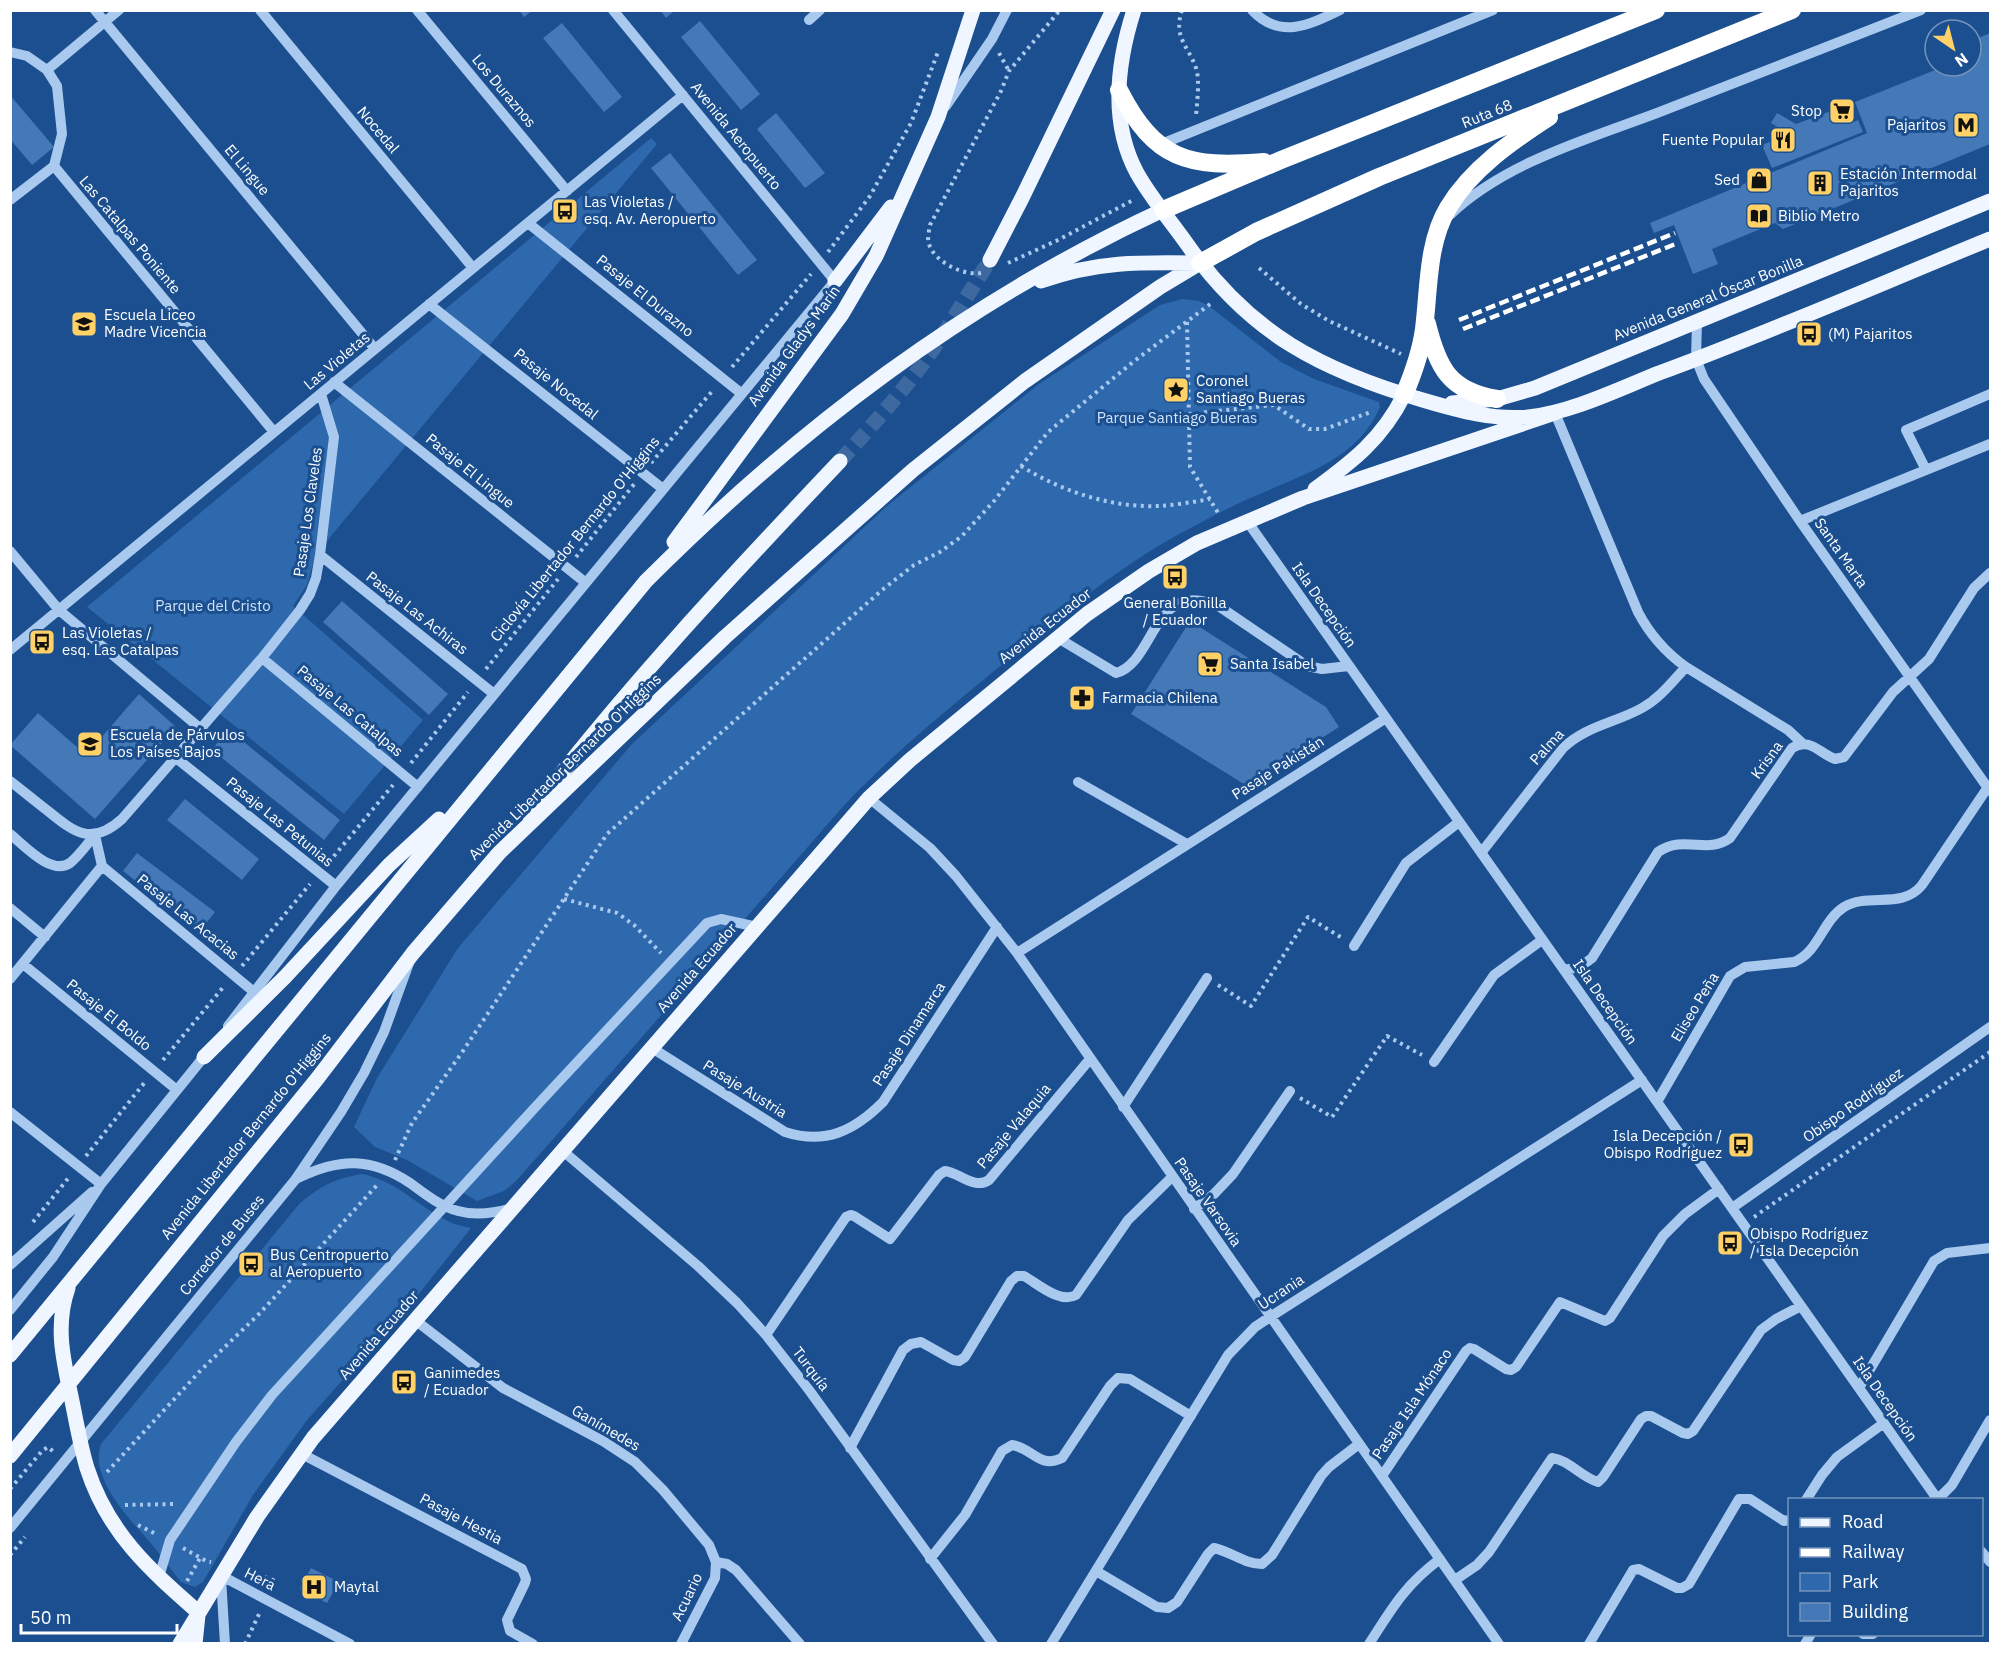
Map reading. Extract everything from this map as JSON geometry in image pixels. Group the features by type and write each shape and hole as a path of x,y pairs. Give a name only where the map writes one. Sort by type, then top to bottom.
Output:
{"highway":[{"path":"1163,210 1281,160 1656,10"},
{"name":"Ruta 68","path":"1200,263 1256,232 1308,208 1792,10"},
{"path":"1119,90 1140,124 1159,145 1175,155 1204,163 1227,165 1281,160"},
{"path":"1404,395 1418,354 1431,262 1440,224 1455,197 1478,171 1514,142 1581,96"},
{"path":"1425,317 1437,356 1452,380 1471,393 1497,399"}],"main road":[{"name":"Avenida Gladys Marín","path":"646,581 842,314 876,256 938,117 973,10"},
{"path":"990,260 1113,10"},
{"name":"Avenida General Óscar Bonilla","path":"1134,10 1119,90 1119,119 1129,155 1149,192 1200,263 1241,309 1272,333 1307,355 1404,395 1493,417 1522,417 1555,413 1696,360 1990,239"},
{"path":"835,281 872,234 917,167"},
{"name":"Avenida General Óscar Bonilla","path":"1434,403 1466,403 1497,399 1535,388 1990,201"},
{"path":"10,1354 646,581 735,495 795,443 899,363 1005,295 1092,244 1163,210"},
{"path":"1005,295 1057,276 1091,267 1134,262 1200,263"},
{"name":"Avenida Libertador Bernardo O'Higgins","path":"10,1456 309,1088 412,953 499,853 725,637 858,516 1044,367 1160,287 1200,263"},
{"name":"Avenida Ecuador","path":"1303,498 1362,453 1390,421 1404,395"},
{"name":"Avenida Ecuador","path":"180,1644 269,1499 334,1413 869,798 909,760 1087,614 1149,571 1197,543 1303,498 1555,413"},
{"path":"499,853 551,786 667,649 750,556 840,461"},
{"path":"204,1057 300,961 389,866 475,787"},
{"path":"70,1279 61,1314 61,1349 88,1470 102,1506 127,1542 141,1560 198,1612"},
{"name":"Avenida Ecuador","path":"195,1644 198,1612"}],"street":[{"name":"El Lingue","path":"95,10 375,349"},
{"path":"47,70 118,10"},
{"name":"Nocedal","path":"260,10 472,268"},
{"name":"Los Duraznos","path":"417,10 567,191"},
{"name":"Avenida Aeropuerto","path":"613,10 835,281"},
{"path":"809,20 820,10"},
{"path":"938,117 992,39 1007,10"},
{"path":"1252,10 1267,22 1278,27 1291,28 1303,27 1340,10"},
{"path":"1159,145 1493,10"},
{"path":"1440,224 1482,189 1531,163 1921,10"},
{"path":"10,52 27,56 47,70 57,86 62,134 54,166 10,200"},
{"name":"Las Violetas","path":"10,650 683,95"},
{"name":"Las Catalpas Poniente","path":"54,166 274,432"},
{"name":"Pasaje El Durazno","path":"528,223 742,394"},
{"path":"10,1310 53,1257 101,1184 204,1057 336,886 835,281"},
{"name":"Pasaje Nocedal","path":"429,304 663,489"},
{"name":"Santa Marta","path":"1697,322 1696,360 1704,379 1800,521 1989,789"},
{"name":"Pasaje El Lingue","path":"334,382 586,583"},
{"name":"Pasaje Los Claveles","path":"95,835 113,827 122,819 177,758 262,658 310,594 316,578 320,555 334,437 321,394"},
{"path":"1926,470 1906,430 1990,394"},
{"path":"1555,413 1638,612 1654,638 1674,659 1788,730 1802,743"},
{"path":"1800,521 1990,444"},
{"name":"Isla Decepción","path":"1246,521 1937,1498"},
{"path":"10,551 59,610 201,729"},
{"name":"Pasaje Las Achiras","path":"320,555 494,694"},
{"name":"Krisna","path":"1564,969 1580,967 1592,958 1658,852 1672,844 1717,845 1731,838 1789,752 1802,743 1812,745 1835,759 1844,757 1893,692 1929,659 1974,588 1990,573"},
{"path":"1058,638 1116,673 1124,671 1132,664 1164,614 1178,604 1207,601 1220,607 1307,666 1322,669 1349,666"},
{"name":"Pasaje Las Catalpas","path":"262,658 418,787"},
{"name":"Palma","path":"1481,853 1563,748 1573,739 1591,729 1649,704 1664,692 1686,667"},
{"name":"Pasaje Pakistán","path":"1017,954 1386,718"},
{"name":"Pasaje Las Petunias","path":"177,758 336,886"},
{"path":"10,781 69,829 95,835"},
{"path":"1078,782 1187,844"},
{"name":"Eliseo Peña","path":"1657,1101 1730,976 1745,966 1794,962 1801,959 1809,954 1833,917 1846,906 1863,901 1901,899 1912,895 1922,885 1989,789"},
{"name":"Pasaje Varsovia","path":"869,798 930,848 997,927 1499,1644"},
{"path":"1354,946 1406,863 1459,822"},
{"path":"10,834 47,863 60,866 72,861 95,835"},
{"path":"10,979 102,866 95,835"},
{"name":"Pasaje Las Acacias","path":"102,866 254,992"},
{"path":"10,908 45,937"},
{"path":"159,1577 170,1540 236,1442 272,1395 670,962 707,923 721,919 757,927"},
{"name":"Pasaje Dinamarca","path":"828,1137 859,1123 883,1102 997,927"},
{"path":"1434,1062 1494,975 1542,940"},
{"name":"Corredor de Buses","path":"10,1528 295,1180 341,1112 364,1073 400,993 412,953"},
{"name":"Pasaje El Boldo","path":"23,964 177,1090"},
{"path":"1123,1107 1208,978"},
{"name":"Obispo Rodríguez","path":"1732,1208 1990,1027"},
{"name":"Pasaje Austria","path":"652,1048 784,1132 806,1137 828,1137"},
{"name":"Pasaje Valaquia","path":"766,1335 846,1217 854,1215 890,1239 939,1174 945,1171 952,1172 977,1184 983,1184 989,1180 1090,1059"},
{"name":"Ucrania","path":"1051,1644 1228,1355 1248,1334 1270,1317 1642,1080"},
{"path":"1194,1209 1214,1194 1233,1174 1290,1091"},
{"path":"10,1112 101,1184"},
{"name":"Turquía","path":"562,1151 698,1266 737,1303 766,1335 993,1644"},
{"path":"295,1180 324,1167 351,1163 377,1165 446,1206 463,1212 481,1213 515,1207"},
{"path":"850,1448 903,1350 911,1344 921,1342 959,1361 965,1357 1011,1281 1017,1276 1024,1276 1061,1298 1068,1299 1076,1295 1128,1220 1172,1178"},
{"path":"10,1265 101,1184"},
{"name":"Pasaje Isla Mónaco","path":"1382,1476 1466,1351 1470,1348 1474,1349 1511,1370 1516,1367 1560,1302 1565,1302 1601,1321 1610,1318 1672,1225 1719,1189"},
{"path":"1859,1388 1934,1261 1947,1253 1990,1248"},
{"path":"1455,1580 1477,1565 1490,1552 1552,1458 1558,1459 1598,1482 1646,1416 1651,1416 1683,1433 1688,1434 1693,1431 1761,1330 1801,1306"},
{"name":"Ganímedes","path":"415,1320 503,1388 603,1441 634,1462 663,1490 709,1545 716,1562"},
{"path":"930,1559 965,1515 1002,1451 1012,1445 1021,1446 1044,1462 1054,1462 1062,1458 1110,1386 1118,1378 1130,1379 1191,1416"},
{"path":"1939,1498 1953,1485 1990,1420"},
{"path":"1807,1498 1837,1457 1884,1423"},
{"name":"Pasaje Isla Mónaco","path":"1096,1571 1157,1607 1168,1608 1177,1602 1214,1548 1250,1564 1262,1564 1272,1555 1329,1467 1359,1444"},
{"name":"Pasaje Hestia","path":"302,1454 522,1569 526,1579 525,1583 507,1620 510,1630 533,1644"},
{"path":"1589,1644 1633,1570 1639,1569 1677,1588 1689,1584 1739,1499 1750,1499 1784,1521 1788,1520"},
{"path":"1369,1644 1403,1592 1418,1575 1440,1559"},
{"path":"716,1562 727,1564 736,1570 800,1644"},
{"name":"Acuario","path":"681,1644 712,1584 717,1570 716,1562"},
{"path":"224,1570 225,1644"},
{"name":"Hera","path":"224,1570 266,1598 350,1644"}],"path":[{"path":"1009,71 1060,10"},
{"path":"1182,10 1179,36 1197,70 1196,130"},
{"name":"Ciclovía Libertador Bernardo O'Higgins","path":"31,1225 154,1071 402,774 643,473 820,263 870,196 911,123 939,51"},
{"path":"1258,268 1301,304 1329,321 1404,356"},
{"path":"110,1482 105,1474 201,1370 260,1313 390,1171 412,1123 463,1052 607,834 882,590 914,565 940,552 962,536 1048,432 1187,321 1226,293"},
{"path":"1187,321 1190,467 1228,529"},
{"path":"1189,414 1274,405 1309,429 1325,429 1371,412"},
{"path":"1021,466 1045,481 1103,500 1127,505 1160,506 1210,499"},
{"path":"564,899 617,913 634,926 670,962"},
{"path":"1208,978 1251,1006 1308,917 1354,946"},
{"path":"1290,1091 1332,1117 1388,1036 1434,1062"},
{"path":"1744,1226 1756,1215 1990,1052"},
{"path":"10,1489 48,1447 64,1464"},
{"path":"120,1497 130,1512"},
{"path":"125,1505 195,1503"},
{"path":"135,1520 140,1527 170,1540 224,1570 273,1580 245,1644"},
{"path":"180,1595 200,1558"}],"green space":[{"name":"Parque del Cristo","path":"651,138 657,144 331,536 314,561 307,585 293,606 423,720 344,814 87,607"},
{"name":"Parque Santiago Bueras","path":"1182,299 1199,301 1209,306 1281,362 1314,379 1379,402 1380,407 1371,424 1346,451 1330,461 1181,533 1133,562 1064,613 881,768 842,808 547,1146 504,1191 477,1201 407,1160 375,1147 354,1127 377,1078 458,948 632,744 887,506 1039,384 1160,305"},
{"path":"362,1174 386,1182 451,1222 471,1228 414,1300 307,1420 253,1495 203,1582 195,1587 181,1582 121,1509 105,1483 100,1470 101,1444 300,1203 329,1184"}],"building":[{"path":"519,10 533,10 524,17"},
{"path":"660,10 675,10 666,18"},
{"path":"700,21 760,94 741,110 681,37"},
{"path":"562,23 622,97 604,112 543,38"},
{"name":"Estación Intermodal Pajaritos","path":"1990,33 1990,144 1783,229 1775,223 1712,249 1718,264 1693,274 1674,225 1654,233 1650,223 1867,133 1855,102 1923,75 1923,78 1983,78 1983,36"},
{"path":"10,95 54,147 32,165 10,139"},
{"path":"1839,108 1841,114 1849,110 1854,122 1858,120 1863,132 1772,168 1762,145 1790,134 1771,123 1777,113 1796,124"},
{"path":"776,113 825,173 805,188 757,129"},
{"path":"670,153 757,260 738,275 651,168"},
{"path":"342,601 448,694 429,715 323,622"},
{"name":"Santa Isabel","path":"1190,621 1326,707 1339,727 1247,786 1131,714"},
{"path":"139,694 176,727 95,819 10,745 38,713 86,755"},
{"path":"228,729 340,820 324,840 212,750"},
{"path":"185,799 259,859 242,880 167,820"},
{"path":"137,853 215,912 200,931 123,871"},
{"path":"311,1568 339,1582 327,1603 300,1589"}],"tunnel":[{"path":"840,461 924,362 990,260"}],"railway":[{"path":"1459,320 1675,233"},
{"path":"1463,329 1678,243"}],"place":[{"name":"Stop","path":"1842,111"},
{"name":"Pajaritos","path":"1966,125"},
{"name":"Fuente Popular","path":"1783,140"},
{"name":"Sed","path":"1759,180"},
{"name":"Estación Intermodal Pajaritos","path":"1820,183"},
{"name":"Las Violetas / esq. Av. Aeropuerto","path":"565,211"},
{"name":"Biblio Metro","path":"1759,216"},
{"name":"Escuela Liceo Madre Vicencia","path":"84,324"},
{"name":"(M) Pajaritos","path":"1809,334"},
{"name":"Coronel Santiago Bueras","path":"1176,390"},
{"name":"General Bonilla / Ecuador","path":"1175,577"},
{"name":"Las Violetas / esq. Las Catalpas","path":"42,642"},
{"name":"Santa Isabel","path":"1210,664"},
{"name":"Farmacia Chilena","path":"1082,698"},
{"name":"Escuela de Párvulos Los Países Bajos","path":"90,744"},
{"name":"Isla Decepción / Obispo Rodríguez","path":"1741,1145"},
{"name":"Obispo Rodríguez / Isla Decepción","path":"1730,1243"},
{"name":"Bus Centropuerto al Aeropuerto","path":"251,1264"},
{"name":"Ganimedes / Ecuador","path":"404,1382"},
{"name":"Maytal","path":"314,1587"}]}
